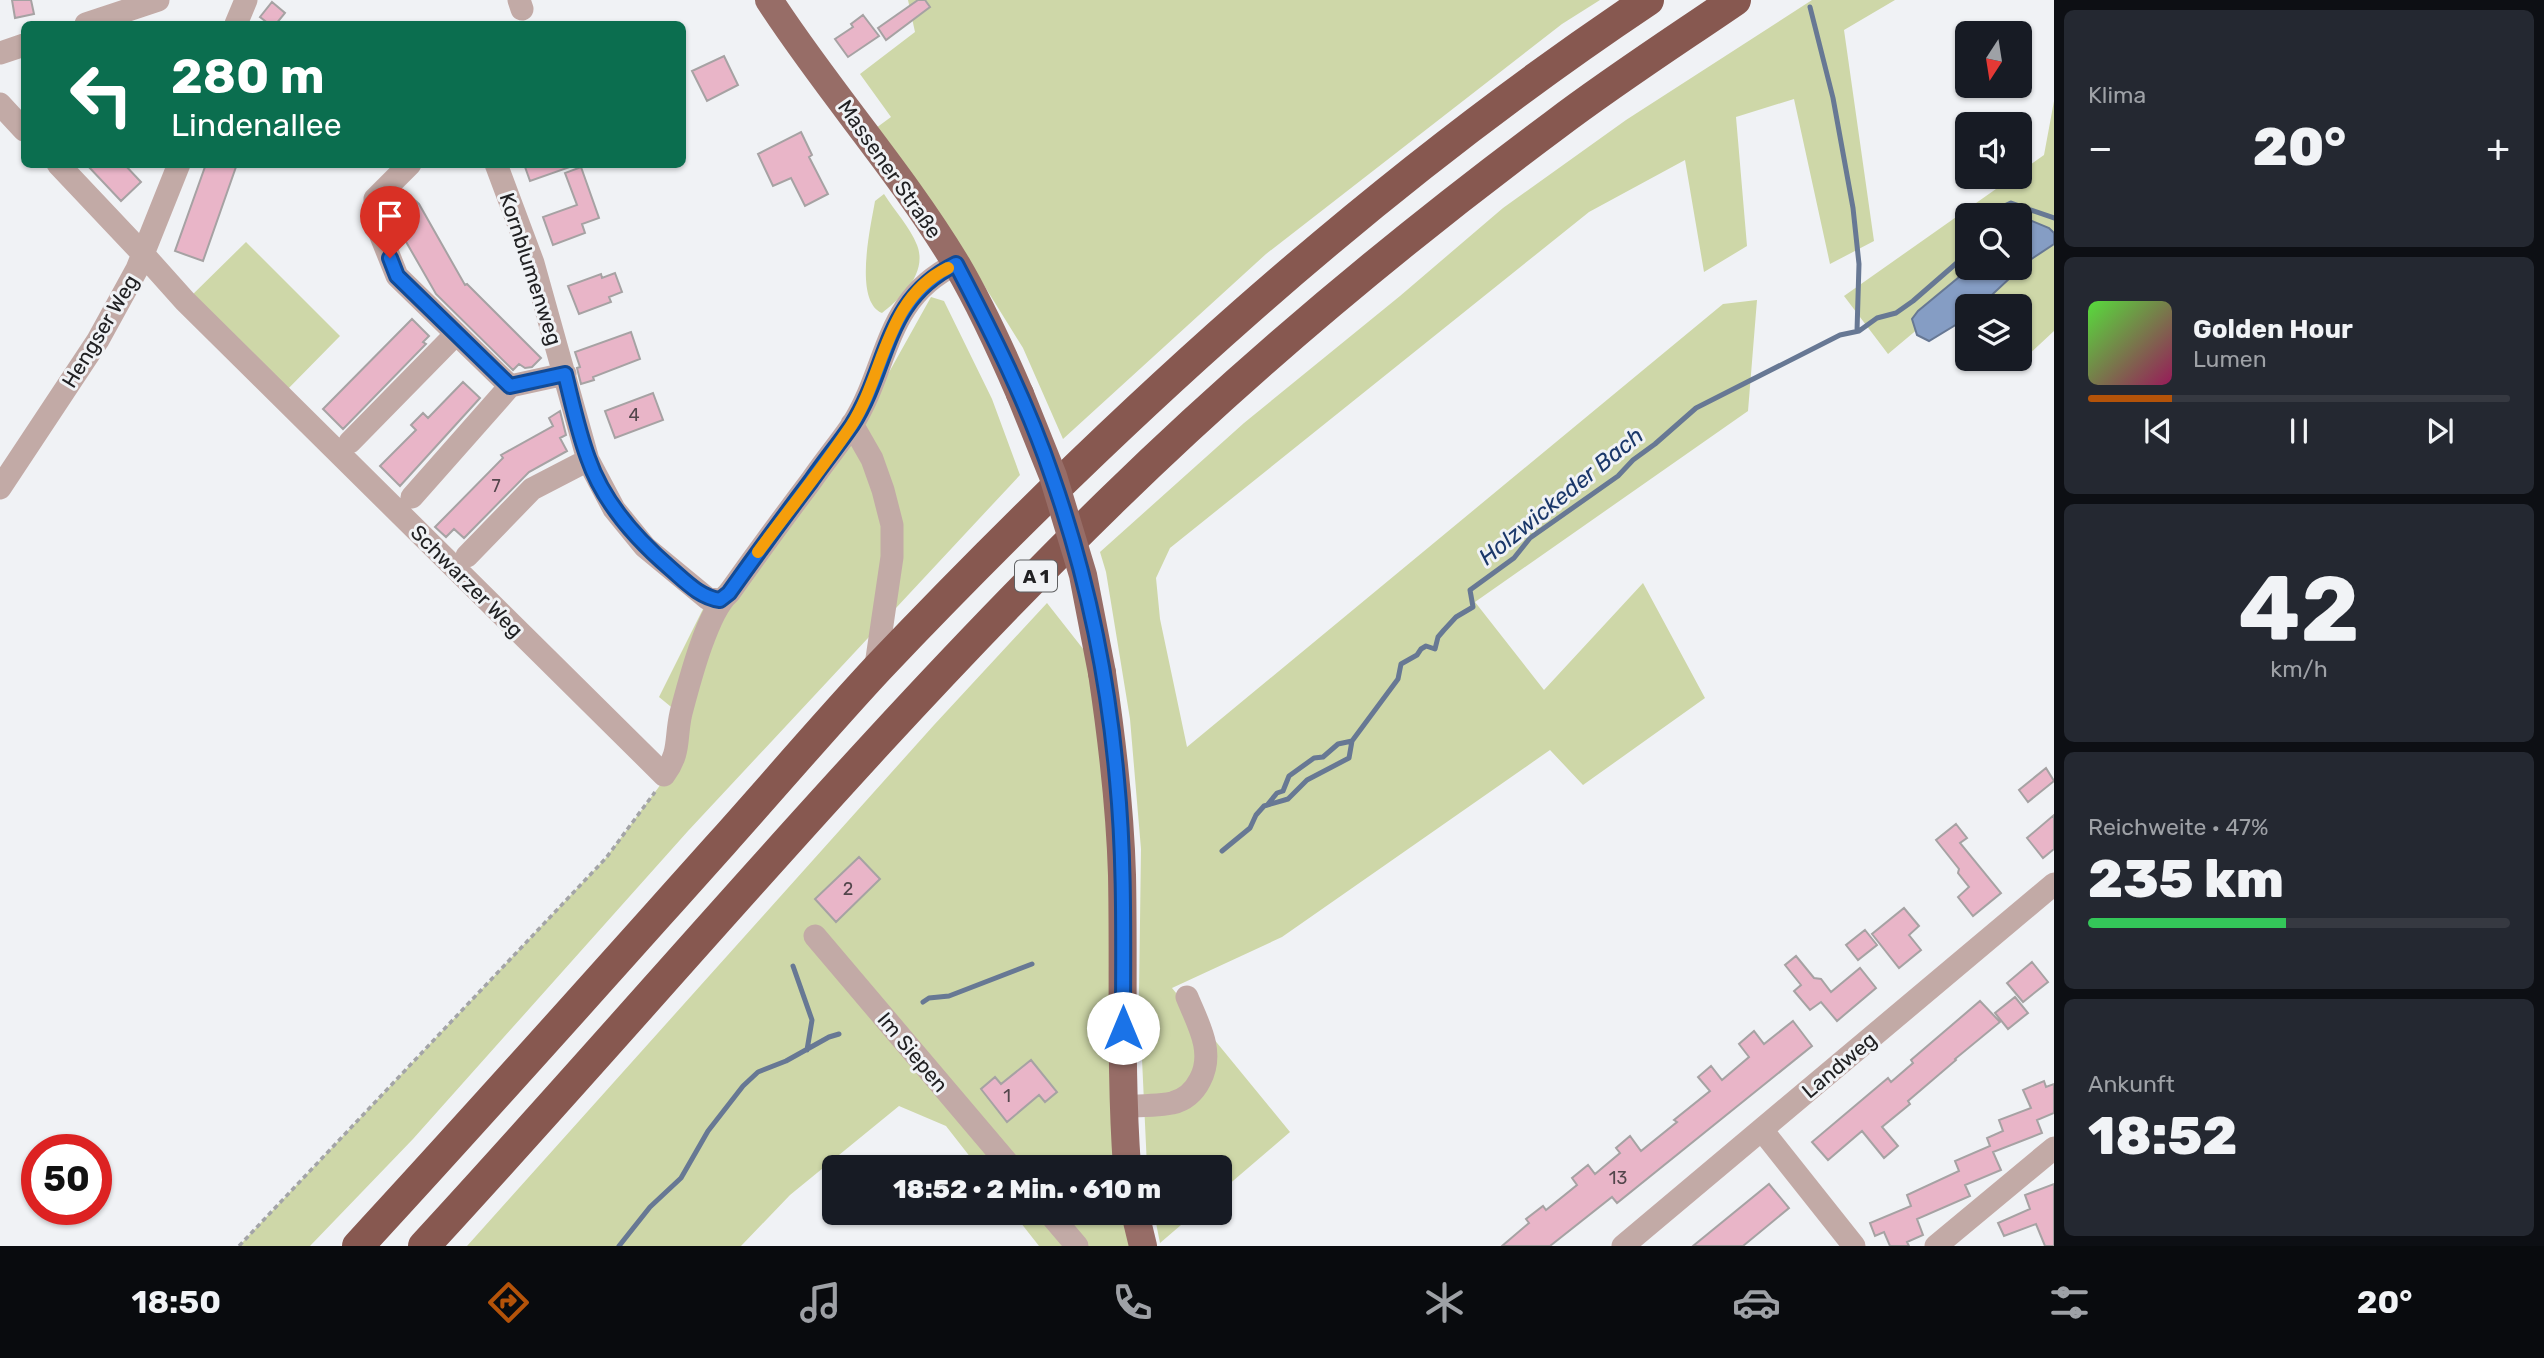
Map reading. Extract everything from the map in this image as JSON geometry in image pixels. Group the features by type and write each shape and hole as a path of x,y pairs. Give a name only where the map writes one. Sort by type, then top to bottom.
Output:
{"highway":[{"name":"A 1","path":"358,1246 462,1134 875,672 1078,465 1255,302 1395,186 1517,93 1648,0"},
{"name":"A 1","path":"424,1246 908,709 1112,500 1287,337 1424,226 1557,123 1735,0"}],"main road":[{"name":"Massener Straße","path":"769,0 881,153 956,264 997,341 1020,394 1052,475 1083,575 1102,673 1117,779 1122,873 1123,1106 1126,1155"},
{"path":"1138,1225 1143,1246"}],"street":[{"path":"95,21 158,0"},
{"path":"237,21 246,0"},
{"path":"0,53 21,46"},
{"path":"0,104 21,127"},
{"name":"Schwarzer Weg","path":"62,168 194,311 664,775"},
{"name":"Hengser Weg","path":"0,488 98,340 137,269 177,168"},
{"path":"406,168 375,199 375,221 397,276 510,386 412,497"},
{"name":"Kornblumenweg","path":"498,168 533,262 588,460 614,509 645,547 701,594 720,600"},
{"path":"664,775 675,760 681,715 705,634 720,600 729,593 852,424 870,389 892,329 909,300 942,271 956,264"},
{"path":"350,442 455,335"},
{"name":"Kornblumenweg","path":"510,386 565,374"},
{"path":"852,424 872,459 884,490 892,526 892,557 875,672"},
{"path":"467,556 533,489 588,460"},
{"name":"Landweg","path":"1623,1246 2054,884"},
{"name":"Im Siepen","path":"816,936 1001,1155"},
{"path":"1123,1106 1173,1102 1184,1099 1195,1090 1203,1075 1207,1054 1187,997"},
{"path":"1762,1130 1854,1246"},
{"path":"1936,1246 2054,1148"},
{"path":"1059,1225 1077,1246"}],"path":[{"path":"239,1246 606,858 661,784 664,775"}],"green space":[{"path":"908,0 1600,0 1562,24 1266,254 1063,439 1023,348 964,253 876,128 891,117 860,74 915,32"},
{"path":"1812,0 1895,0 1844,30 1874,241 1830,264 1794,99 1736,117 1747,246 1704,272 1685,160 1589,212 1170,548 1156,578 1160,619 1187,747 1723,304 1757,300 1748,411 1475,602 1544,690 1643,583 1705,698 1583,785 1550,750 1282,937 1172,988 1290,1132 1232,1182 1232,1155 1146,1155 1139,994 1141,849 1130,719 1106,572 1100,552 1244,423 1503,208 1626,120"},
{"path":"2054,101 2054,331 2032,351 2032,294 1965,294 1963,291 1955,294 1955,298 1888,354 1844,296 1955,218 1955,280 2032,280 2032,203 1976,203 1996,189 2032,189 2032,164 2044,155"},
{"path":"884,194 917,245 919,265 911,284 882,313 873,306 868,294 866,262 875,201"},
{"path":"246,242 340,336 281,396 186,301"},
{"path":"931,297 944,301 992,399 1020,475 688,831 413,1139 310,1246 239,1246 606,858 661,784 681,715 659,697 708,599 854,435"},
{"path":"1047,603 1102,673 1126,1155 969,1155 946,1126 899,1106 839,1155 822,1155 822,1169 790,1195 741,1246 467,1246 934,725"},
{"path":"1022,1225 1138,1225 1143,1246 1039,1246"},
{"path":"1156,1225 1181,1225 1160,1243"}],"water":[{"path":"2032,221 2054,233 2054,244 2032,259"},
{"path":"1955,280 2008,280 1993,294 1955,294 1955,325 1929,341 1917,335 1912,319"}],"building":[{"path":"12,0 31,0 34,14 15,18"},
{"path":"918,0 925,0 930,7 886,40 878,28"},
{"path":"272,2 285,13 278,21 265,21 260,17"},
{"path":"863,15 879,36 848,57 835,39 853,27 851,24"},
{"path":"724,56 738,85 707,101 692,71"},
{"path":"801,132 812,155 809,157 828,194 805,206 791,178 773,186 758,154"},
{"path":"90,168 128,168 141,182 121,201"},
{"path":"205,168 236,168 203,261 175,251"},
{"path":"525,168 567,168 530,181"},
{"path":"581,168 599,218 582,224 585,233 553,245 543,217 577,205 565,173"},
{"path":"403,190 419,204 465,285 467,284 541,358 532,367 525,368 519,364 513,370 436,294 393,219 399,215 389,205"},
{"path":"615,273 622,292 609,297 611,302 579,314 568,286 601,274 602,278"},
{"path":"412,319 429,336 423,342 426,344 343,429 323,409"},
{"path":"631,332 640,359 581,384 577,368 580,367 575,352"},
{"path":"463,382 480,398 400,486 380,466 416,430 411,425 423,413 428,418"},
{"path":"653,393 663,420 615,438 605,411"},
{"path":"560,411 566,435 560,438 567,451 529,472 464,538 454,529 446,537 435,527 503,458 501,455 553,426 549,418"},
{"path":"2046,768 2054,781 2028,802 2019,790"},
{"path":"2054,815 2054,849 2043,858 2027,838"},
{"path":"1956,824 1967,838 1960,843 2001,893 1973,916 1958,897 1969,887 1958,873 1959,869 1936,840"},
{"path":"859,857 880,879 836,922 815,899"},
{"path":"1904,908 1919,926 1909,935 1921,950 1899,968 1872,934"},
{"path":"1865,930 1877,945 1858,960 1846,945"},
{"path":"1796,956 1814,978 1821,979 1831,992 1860,968 1876,988 1837,1021 1821,1002 1810,1010 1794,991 1801,985 1785,965"},
{"path":"2032,962 2048,982 2023,1002 2007,983"},
{"path":"2015,997 2028,1013 2008,1029 1995,1013"},
{"path":"1980,1001 2000,1022 1955,1059 1908,1101 1910,1104 1882,1127 1898,1146 1884,1158 1862,1131 1828,1160 1812,1142 1888,1078 1891,1082 1913,1063 1911,1060"},
{"path":"1793,1021 1812,1046 1617,1203 1612,1197 1550,1246 1502,1246 1529,1223 1526,1219 1543,1206 1546,1210 1577,1185 1572,1178 1588,1165 1595,1174 1620,1153 1616,1148 1630,1136 1641,1151 1677,1122 1674,1120 1710,1091 1698,1077 1711,1066 1722,1080 1749,1057 1739,1044 1754,1031 1764,1044"},
{"path":"1031,1060 1057,1092 1045,1102 1039,1095 1007,1122 981,1089 995,1077 1001,1084"},
{"path":"2044,1081 2046,1087 2054,1084 2054,1113 2037,1120 2042,1133 1993,1152 2001,1170 1965,1185 1970,1196 1917,1219 1923,1235 1907,1242 1909,1246 1890,1246 1884,1232 1875,1236 1870,1223 1911,1206 1907,1195 1959,1171 1955,1161 1990,1146 1987,1138 2003,1131 1999,1120 2031,1108 2023,1090"},
{"path":"1769,1184 1789,1208 1743,1246 1693,1246"},
{"path":"2054,1184 2054,1246 2045,1246 2036,1224 2004,1236 1998,1223 2030,1209 2025,1195"}],"waterway":[{"path":"1810,7 1833,98 1853,208 1859,264 1857,331"},
{"name":"Holzwickeder Bach","path":"2032,210 2054,218"},
{"name":"Holzwickeder Bach","path":"1222,851 1250,828 1264,806 1288,799 1307,780 1349,758 1352,741 1398,679 1401,664 1426,646 1435,649 1438,637 1444,630 1456,617 1473,607 1470,590 1514,558 1530,538 1618,476 1633,460 1696,408 1840,335 1859,331 1877,318 1896,313 1955,264"},
{"path":"1268,804 1277,793 1283,791 1289,776 1314,758 1323,757 1338,744 1352,741"},
{"name":"Holzwickeder Bach","path":"923,1002 929,998 949,996 1032,964"},
{"path":"793,966 812,1020 807,1050"},
{"name":"Holzwickeder Bach","path":"619,1246 650,1207 681,1178 708,1131 743,1086 758,1072 839,1034"}],"slow traffic":[{"path":"758,552 852,424 870,389 892,329 909,300 948,268"}],"route":[{"path":"390,258 397,276 510,386 565,374 588,460 614,509 645,547 695,589 708,598 720,600 729,593 852,424 870,389 892,329 909,300 942,271 956,264 997,341 1020,394 1052,475 1083,575 1102,673 1117,779 1122,873 1123,1028"}]}
